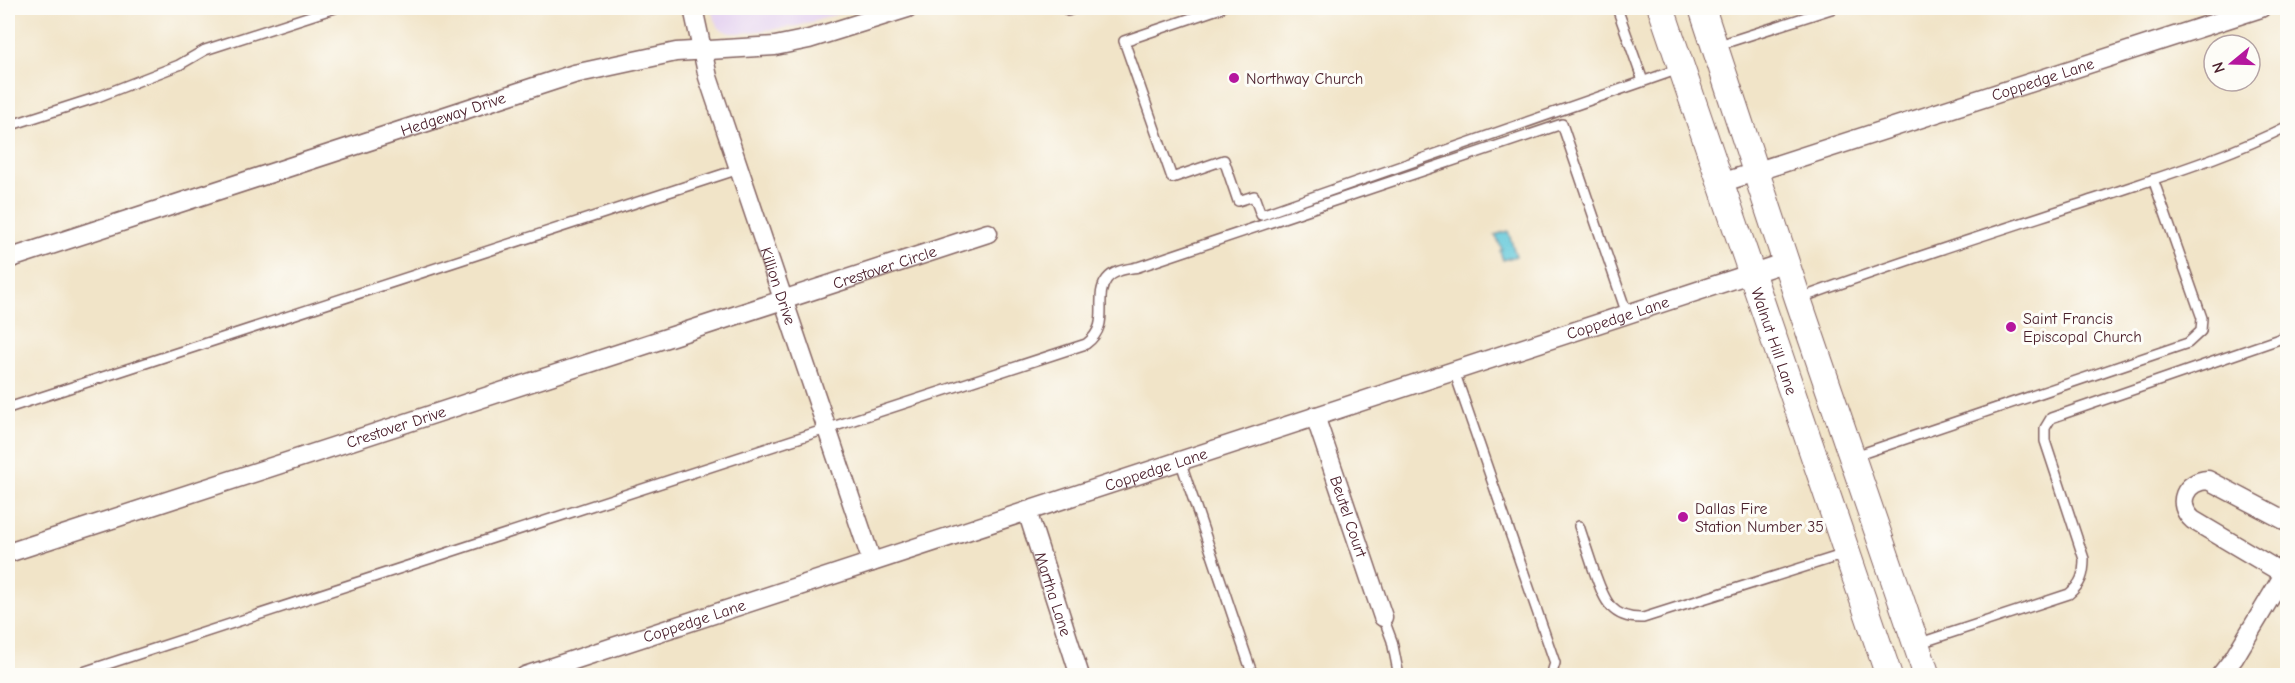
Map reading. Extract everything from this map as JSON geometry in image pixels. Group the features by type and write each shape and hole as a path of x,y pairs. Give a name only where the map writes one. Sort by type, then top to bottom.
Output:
{"main road":[{"name":"Walnut Hill Lane","path":"1661,8 1889,675"},
{"path":"1702,8 1798,299 1927,675"},
{"path":"1682,68 1717,51"},
{"path":"1815,458 1850,451"},
{"path":"1847,553 1881,541"}],"street":[{"name":"Killion Drive","path":"693,8 708,77 872,562"},
{"name":"Hedgeway Drive","path":"8,259 574,74 676,52 775,46 809,39 908,8"},
{"name":"Coppedge Lane","path":"1721,183 2261,8"},
{"name":"Crestover Circle","path":"783,301 988,232"},
{"name":"Coppedge Lane","path":"525,675 562,670 872,562 1786,262"},
{"name":"Crestover Drive","path":"8,554 783,301"},
{"name":"Beutel Court","path":"1315,416 1383,617"},
{"path":"2220,675 2234,658 2286,571 2193,520 2184,508 2184,494 2194,483 2208,480 2288,522"},
{"name":"Martha Lane","path":"1027,511 1080,675"}],"lane":[{"path":"8,126 95,98 179,65 205,50 335,8"},
{"path":"1221,8 1192,12 1124,41 1172,178 1224,160 1238,201 1254,196 1261,215 1682,68"},
{"path":"1617,8 1643,81"},
{"path":"1717,51 1834,8"},
{"path":"71,675 1086,344 1096,337 1100,326 1102,294 1107,279 1118,271 1138,267 1562,124 1627,314"},
{"path":"1798,299 2153,179 2232,150 2288,126"},
{"path":"8,408 739,169"},
{"path":"1850,451 2188,343 2201,331 2202,318 2153,179"},
{"path":"1916,644 2069,594 2079,586 2084,574 2084,559 2045,441 2045,428 2050,418 2288,336"},
{"path":"1454,371 1555,663 1551,675"},
{"path":"1180,460 1253,675"},
{"path":"1579,526 1607,603 1623,616 1633,618 1643,618 1847,553"},
{"path":"1383,617 1392,641 1399,675"}],"shaded area":[{"path":"710,8 859,8 798,26 729,33 719,28"}],"water":[{"path":"1508,231 1516,256 1503,260 1500,251 1502,249 1495,235"}],"place":[{"name":"Northway Church","path":"1234,78"},
{"name":"Saint Francis Episcopal Church","path":"2011,327"},
{"name":"Dallas Fire Station Number 35","path":"1683,517"}]}
